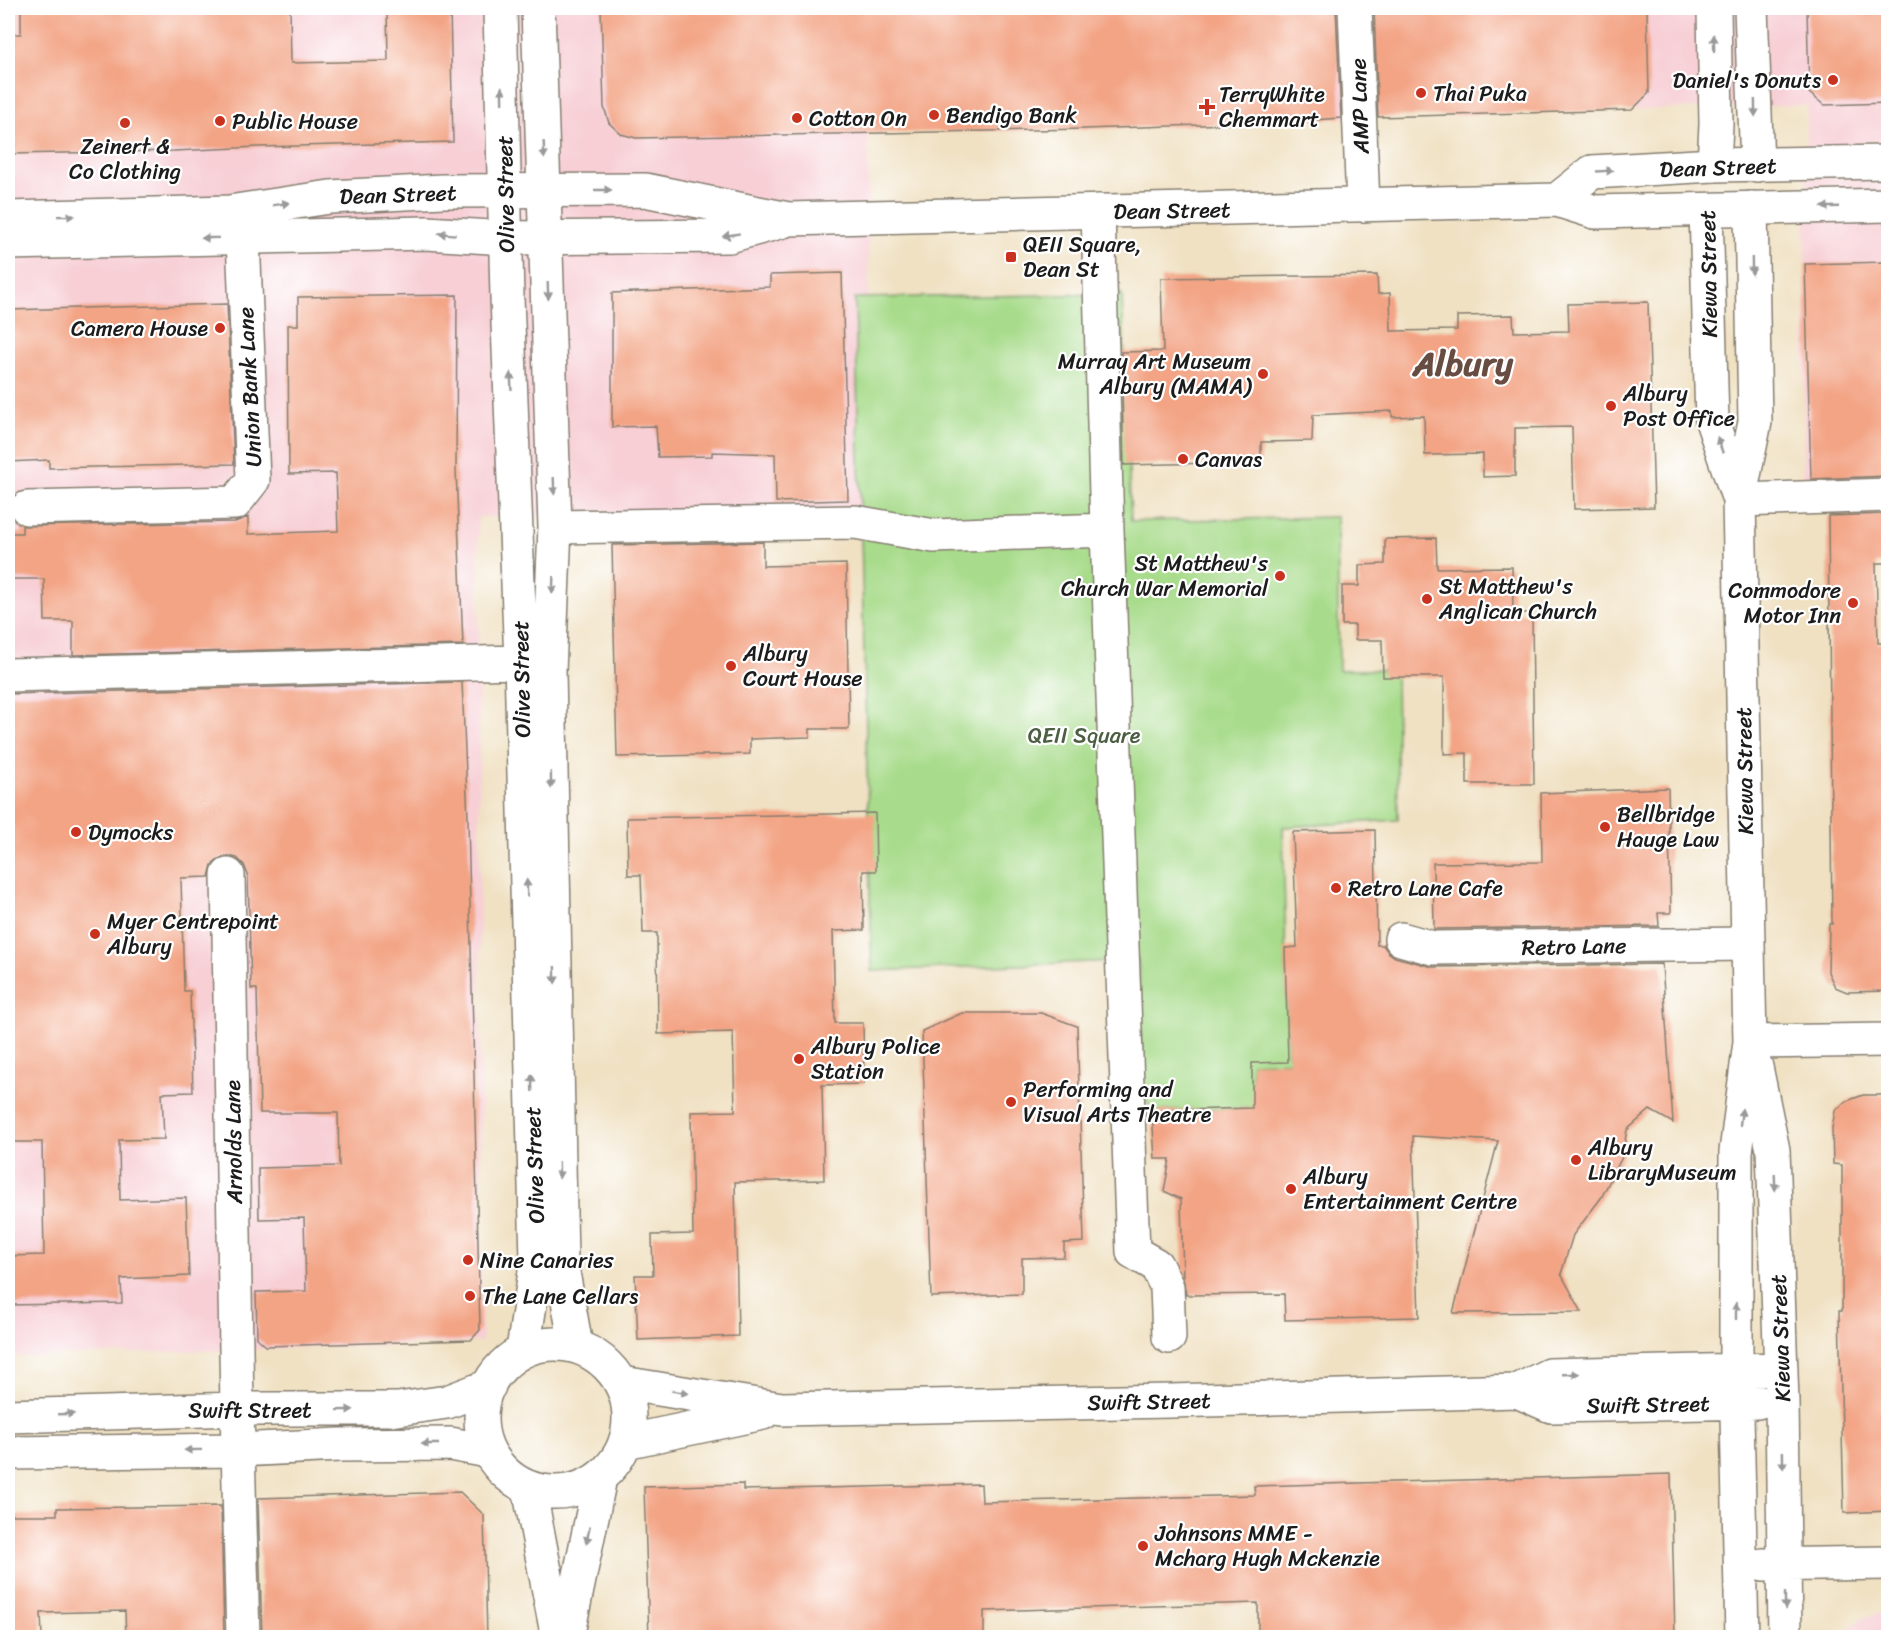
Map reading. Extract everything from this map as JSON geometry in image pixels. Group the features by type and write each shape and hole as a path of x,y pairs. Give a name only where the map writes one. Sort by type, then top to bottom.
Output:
{"street":[{"name":"Olive Street","path":"500,8 521,662 539,824 561,1261 576,1346"},
{"name":"Olive Street","path":"523,1350 537,1259 539,824 555,527 538,8"},
{"name":"AMP Lane","path":"1355,8 1363,205"},
{"name":"Kiewa Street","path":"1714,8 1716,124 1714,165 1706,210 1712,421 1739,500"},
{"name":"Kiewa Street","path":"1742,1638 1736,1370 1736,1152 1750,1042 1739,500 1755,422 1751,208 1756,165 1751,8"},
{"name":"Dean Street","path":"1557,200 1592,172 1714,165 1888,162"},
{"name":"Dean Street","path":"8,218 229,212 330,196 443,191 545,190 645,190 788,219 1557,200 1595,212 1888,205"},
{"path":"1098,211 1132,1252 1156,1265 1167,1287 1169,1337"},
{"name":"Dean Street","path":"8,243 427,233 506,238 729,236 788,219"},
{"name":"Union Bank Lane","path":"27,508 235,503 253,480 243,237"},
{"path":"1739,500 1888,495"},
{"path":"555,527 855,522 934,536 1107,530"},
{"path":"8,675 521,662"},
{"name":"Arnolds Lane","path":"228,875 243,1638"},
{"name":"Retro Lane","path":"1401,939 1433,948 1747,944"},
{"path":"1750,1042 1888,1040"},
{"name":"Kiewa Street","path":"1750,1042 1773,1150 1782,1401 1785,1638"},
{"path":"550,1343 576,1346 604,1361 622,1383 629,1405 629,1432 617,1460 600,1478 564,1491 542,1491 529,1488 504,1473 488,1451 480,1419 484,1393 498,1370 523,1350 550,1343"},
{"name":"Swift Street","path":"622,1383 782,1409 1517,1391 1549,1375 1781,1369"},
{"name":"Swift Street","path":"8,1416 237,1409 398,1409 447,1402 489,1386"},
{"name":"Swift Street","path":"1517,1391 1551,1406 1782,1401"},
{"name":"Swift Street","path":"625,1442 782,1409"},
{"name":"Swift Street","path":"8,1453 450,1444 488,1451"},
{"path":"567,1638 600,1478"},
{"path":"529,1488 558,1638"},
{"path":"1740,1566 1888,1563"}],"shaded area":[{"path":"8,8 1888,8 1888,495 1803,497 1807,105 1339,118 1082,129 868,133 869,514 478,517 482,1342 8,1357"},
{"path":"1888,1613 1888,1637 1848,1637 1849,1629 1862,1618"}],"green space":[{"name":"QEII Square","path":"1122,294 1131,521 1337,517 1339,670 1396,670 1398,820 1283,827 1288,1056 1295,1061 1252,1063 1252,1087 1262,1108 1152,1111 1143,1095 1138,960 872,971 855,298"}],"building":[{"path":"21,8 290,8 291,63 388,61 387,8 450,8 453,142 8,154 8,34 21,34"},
{"path":"601,8 1336,8 1341,118 1085,129 636,138 621,134 609,123 604,107"},
{"path":"1374,8 1647,8 1649,93 1632,110 1378,117"},
{"path":"1807,8 1888,8 1888,103 1824,105 1809,93"},
{"path":"1888,262 1888,476 1811,479 1805,264"},
{"path":"842,273 848,500 776,502 775,454 712,452 712,456 658,457 656,426 612,427 612,293 770,287 770,275"},
{"path":"1377,275 1378,294 1390,293 1391,331 1457,330 1457,316 1513,315 1514,332 1569,331 1568,304 1648,302 1654,507 1574,509 1572,427 1515,428 1515,476 1483,477 1483,454 1425,455 1424,416 1392,417 1392,411 1313,415 1312,441 1261,442 1261,462 1124,465 1121,352 1163,351 1161,278"},
{"path":"457,295 456,470 463,645 73,655 73,621 45,621 44,579 8,579 8,533 22,533 22,526 235,522 248,517 248,534 338,531 336,473 289,474 288,325 298,325 298,297"},
{"path":"227,304 234,464 49,468 49,460 8,462 8,310"},
{"path":"1888,514 1888,563 1876,563 1878,643 1888,643 1888,991 1847,992 1835,987 1828,972 1829,924 1832,924 1828,516"},
{"path":"1436,538 1437,568 1512,567 1513,613 1532,613 1534,784 1467,784 1467,753 1444,754 1444,677 1383,677 1382,640 1355,640 1355,625 1342,625 1342,586 1359,586 1359,565 1385,564 1385,539"},
{"name":"Albury Court House","path":"763,542 763,566 846,564 849,729 810,729 810,737 750,739 750,754 617,757 612,545"},
{"path":"462,682 468,819 480,1330 471,1340 266,1346 257,1338 256,1292 306,1291 304,1218 259,1219 258,1168 339,1166 338,1113 260,1113 257,989 251,989 248,875 244,865 237,858 228,856 212,865 209,877 181,878 184,991 190,991 193,1092 162,1093 164,1139 119,1140 120,1200 186,1198 189,1276 121,1279 122,1303 8,1305 8,1256 44,1255 42,1142 8,1142 8,694"},
{"name":"Bellbridge Hauge Law","path":"1668,788 1671,913 1658,913 1659,926 1434,929 1433,863 1542,862 1541,793"},
{"name":"Albury Police Station","path":"875,813 876,871 863,871 864,930 833,931 835,1023 863,1023 864,1084 822,1085 824,1180 735,1182 738,1336 638,1340 635,1275 653,1275 652,1235 693,1234 691,1112 735,1111 733,1032 658,1034 657,933 643,933 641,875 628,875 627,818"},
{"path":"1375,830 1377,945 1383,945 1395,957 1433,967 1662,964 1673,1123 1650,1110 1627,1130 1622,1157 1601,1198 1573,1235 1561,1274 1582,1312 1453,1313 1498,1141 1413,1136 1419,1317 1285,1320 1284,1294 1186,1295 1183,1278 1181,1199 1164,1191 1170,1159 1155,1159 1152,1111 1252,1108 1252,1063 1288,1062 1285,948 1297,947 1293,832"},
{"path":"962,1013 1041,1013 1077,1026 1084,1242 1064,1243 1064,1257 1022,1258 1022,1294 931,1297 922,1031"},
{"path":"1863,1095 1888,1095 1888,1511 1844,1513 1839,1311 1842,1311 1842,1165 1833,1164 1832,1128 1835,1111 1847,1101"},
{"path":"1671,1474 1675,1638 1258,1638 1258,1603 984,1611 984,1638 649,1638 644,1487 743,1484 743,1490 981,1484 982,1502 1255,1495 1254,1486"},
{"path":"460,1492 484,1515 487,1638 262,1638 258,1498"},
{"path":"221,1506 224,1638 126,1638 125,1611 41,1613 42,1637 8,1638 8,1515 57,1515 57,1508"}],"place":[{"name":"Daniel's Donuts","path":"1833,80"},
{"name":"Thai Puka","path":"1421,93"},
{"name":"TerryWhite Chemmart","path":"1207,107"},
{"name":"Bendigo Bank","path":"934,115"},
{"name":"Cotton On","path":"797,118"},
{"name":"Public House","path":"220,121"},
{"name":"Zeinert & Co Clothing","path":"125,123"},
{"name":"QEII Square, Dean St","path":"1011,257"},
{"name":"Camera House","path":"220,328"},
{"name":"Murray Art Museum Albury (MAMA)","path":"1263,374"},
{"name":"Albury Post Office","path":"1611,406"},
{"name":"Canvas","path":"1183,459"},
{"name":"St Matthew's Church War Memorial","path":"1280,576"},
{"name":"St Matthew's Anglican Church","path":"1427,599"},
{"name":"Commodore Motor Inn","path":"1853,603"},
{"name":"Albury Court House","path":"731,666"},
{"name":"Bellbridge Hauge Law","path":"1605,827"},
{"name":"Dymocks","path":"76,832"},
{"name":"Retro Lane Cafe","path":"1336,888"},
{"name":"Myer Centrepoint Albury","path":"95,934"},
{"name":"Albury Police Station","path":"799,1059"},
{"name":"Performing and Visual Arts Theatre","path":"1011,1102"},
{"name":"Albury LibraryMuseum","path":"1576,1160"},
{"name":"Albury Entertainment Centre","path":"1291,1189"},
{"name":"Nine Canaries","path":"468,1260"},
{"name":"The Lane Cellars","path":"470,1296"},
{"name":"Johnsons MME - Mcharg Hugh Mckenzie","path":"1143,1546"}],"district":[{"name":"Albury","path":"1463,363"}]}
